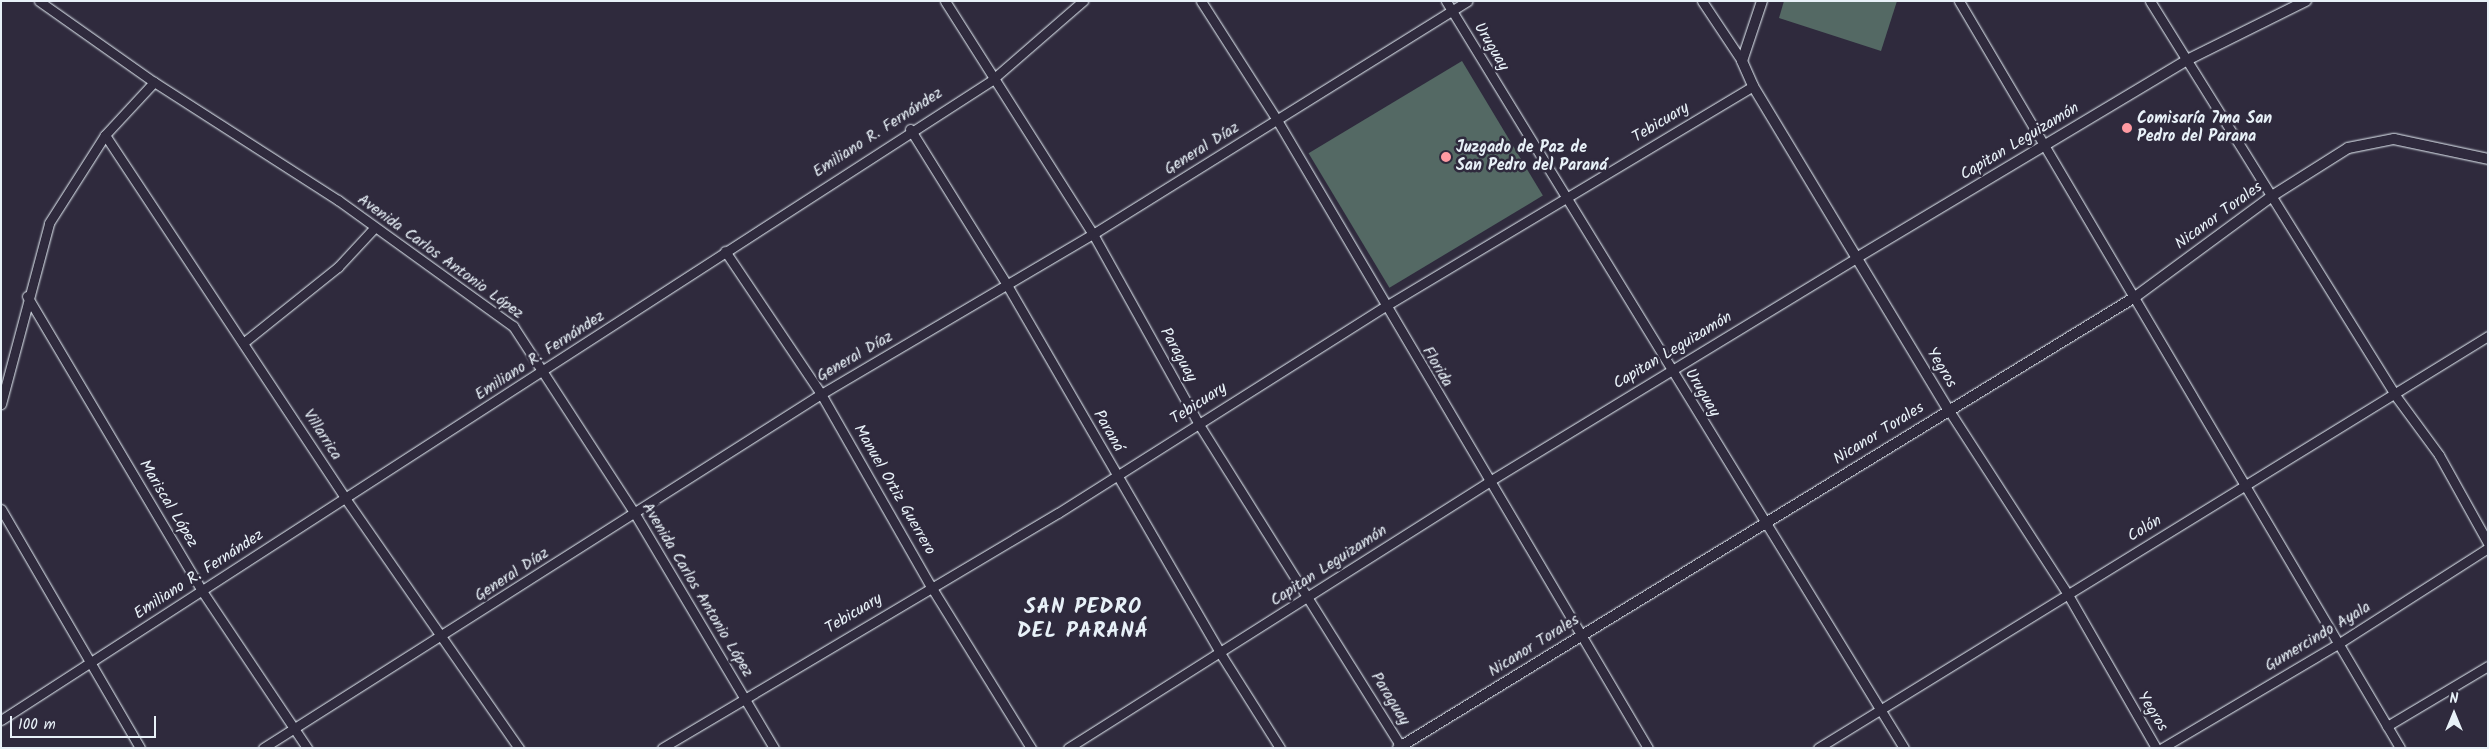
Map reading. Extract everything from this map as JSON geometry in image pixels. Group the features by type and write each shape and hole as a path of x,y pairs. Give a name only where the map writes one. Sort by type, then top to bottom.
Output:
{"street":[{"name":"Avenida Carlos Antonio López","path":"39,1 154,82 375,227 513,326 635,514 774,748"},
{"name":"Paraguay","path":"945,1 992,80 1093,234 1198,422 1309,597 1400,747"},
{"name":"Emiliano R. Fernández","path":"1,720 544,372 910,129 992,80 1084,1"},
{"name":"Florida","path":"1201,1 1277,120 1384,307 1648,748"},
{"name":"Uruguay","path":"1446,1 1564,198 1904,748"},
{"name":"General Díaz","path":"263,748 441,638 822,394 1093,234 1468,1"},
{"name":"Yegros","path":"1702,1 1742,61 1752,86 1858,257 1948,409 2067,593 2156,748"},
{"path":"1742,61 1762,1"},
{"path":"1959,1 2248,484 2341,642 2400,748"},
{"path":"2150,1 2395,395 2439,455 2488,543"},
{"name":"Capitan Leguizamón","path":"1068,748 1670,369 2187,60 2306,1"},
{"path":"1,404 27,296 49,224 105,134 154,82"},
{"name":"Tebicuary","path":"662,748 930,585 1116,477 1198,422 1384,307 1752,86"},
{"name":"Paraná","path":"910,129 1007,285 1116,477 1220,653 1280,748"},
{"name":"Villarrica","path":"105,134 345,498 519,748"},
{"name":"Nicanor Torales","path":"1400,747 1948,409 2135,297 2272,196 2348,148 2371,141 2394,139 2488,159"},
{"path":"243,343 338,267 375,227"},
{"name":"Manuel Ortiz Guerrero","path":"725,251 822,394 930,585 1030,748"},
{"name":"Mariscal López","path":"27,296 202,591 307,748"},
{"name":"Colón","path":"1818,748 2067,593 2395,395 2488,336"},
{"path":"1,509 88,664 140,748"},
{"name":"Gumercindo Ayala","path":"2162,748 2341,642 2488,548"},
{"path":"2388,726 2488,666"}],"green space":[{"path":"1784,1 1897,1 1881,51 1779,18"},
{"path":"1462,61 1543,196 1389,288 1309,153"}],"place":[{"name":"Comisaría 7ma San Pedro del Parana","path":"2127,128"},
{"name":"Juzgado de Paz de San Pedro del Paraná","path":"1446,157"}],"district":[{"name":"SAN PEDRO DEL PARANÁ","path":"1083,620"}]}
